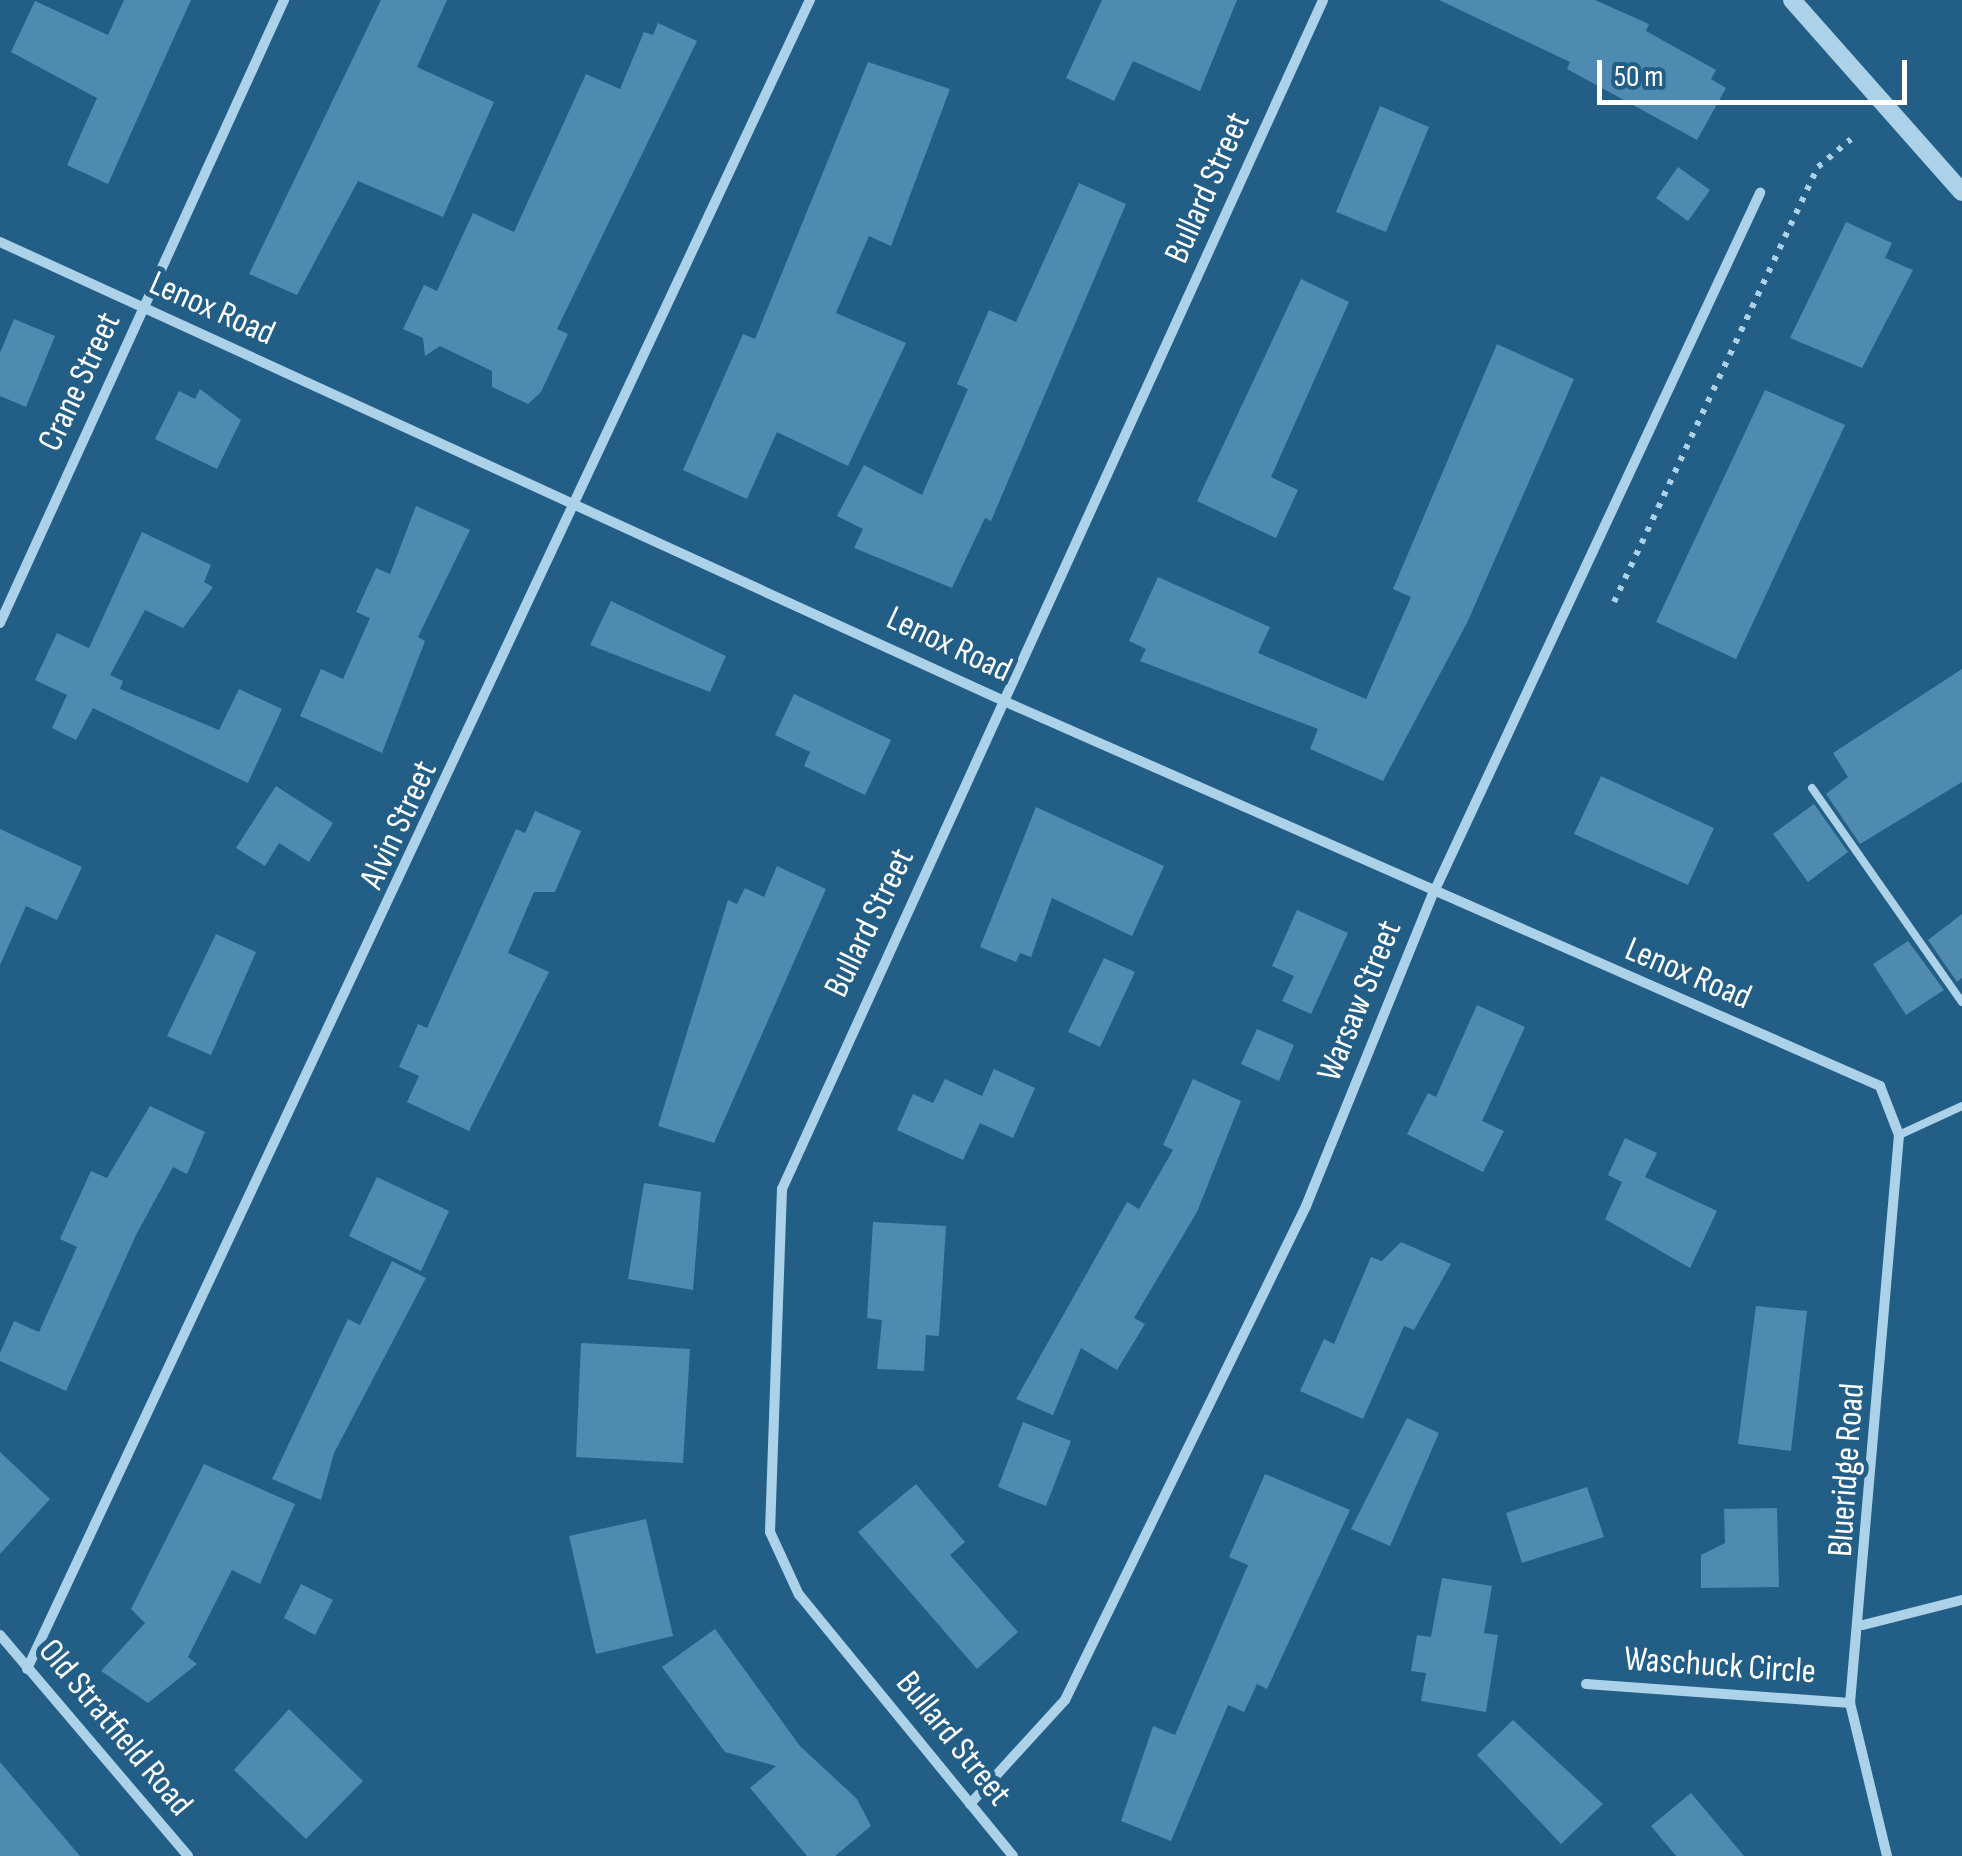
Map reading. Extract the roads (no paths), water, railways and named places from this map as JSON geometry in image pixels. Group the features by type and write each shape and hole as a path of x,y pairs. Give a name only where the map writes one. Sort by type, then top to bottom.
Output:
{"street":[{"name":"Crane Street","path":"0,623 284,0"},
{"name":"Alvin Street","path":"27,1669 579,504 810,0"},
{"name":"Bullard Street","path":"1013,1856 799,1596 770,1532 766,1476 782,1188 809,1113 1006,702 1323,0"},
{"path":"1792,0 1962,192"},
{"name":"Warsaw Street","path":"970,1804 1066,1700 1306,1206 1433,894 1760,192"},
{"name":"Lenox Road","path":"0,242 1433,894 1880,1086"},
{"name":"Blueridge Road","path":"1880,1086 1899,1135 1863,1625 1850,1703 1888,1856"},
{"path":"1863,1625 1962,1600"},
{"name":"Old Stratfield Road","path":"0,1635 188,1856"},
{"name":"Waschuck Circle","path":"1586,1684 1850,1703"}],"lane":[{"path":"1812,788 1962,1002"},
{"path":"1899,1135 1962,1106"}]}
